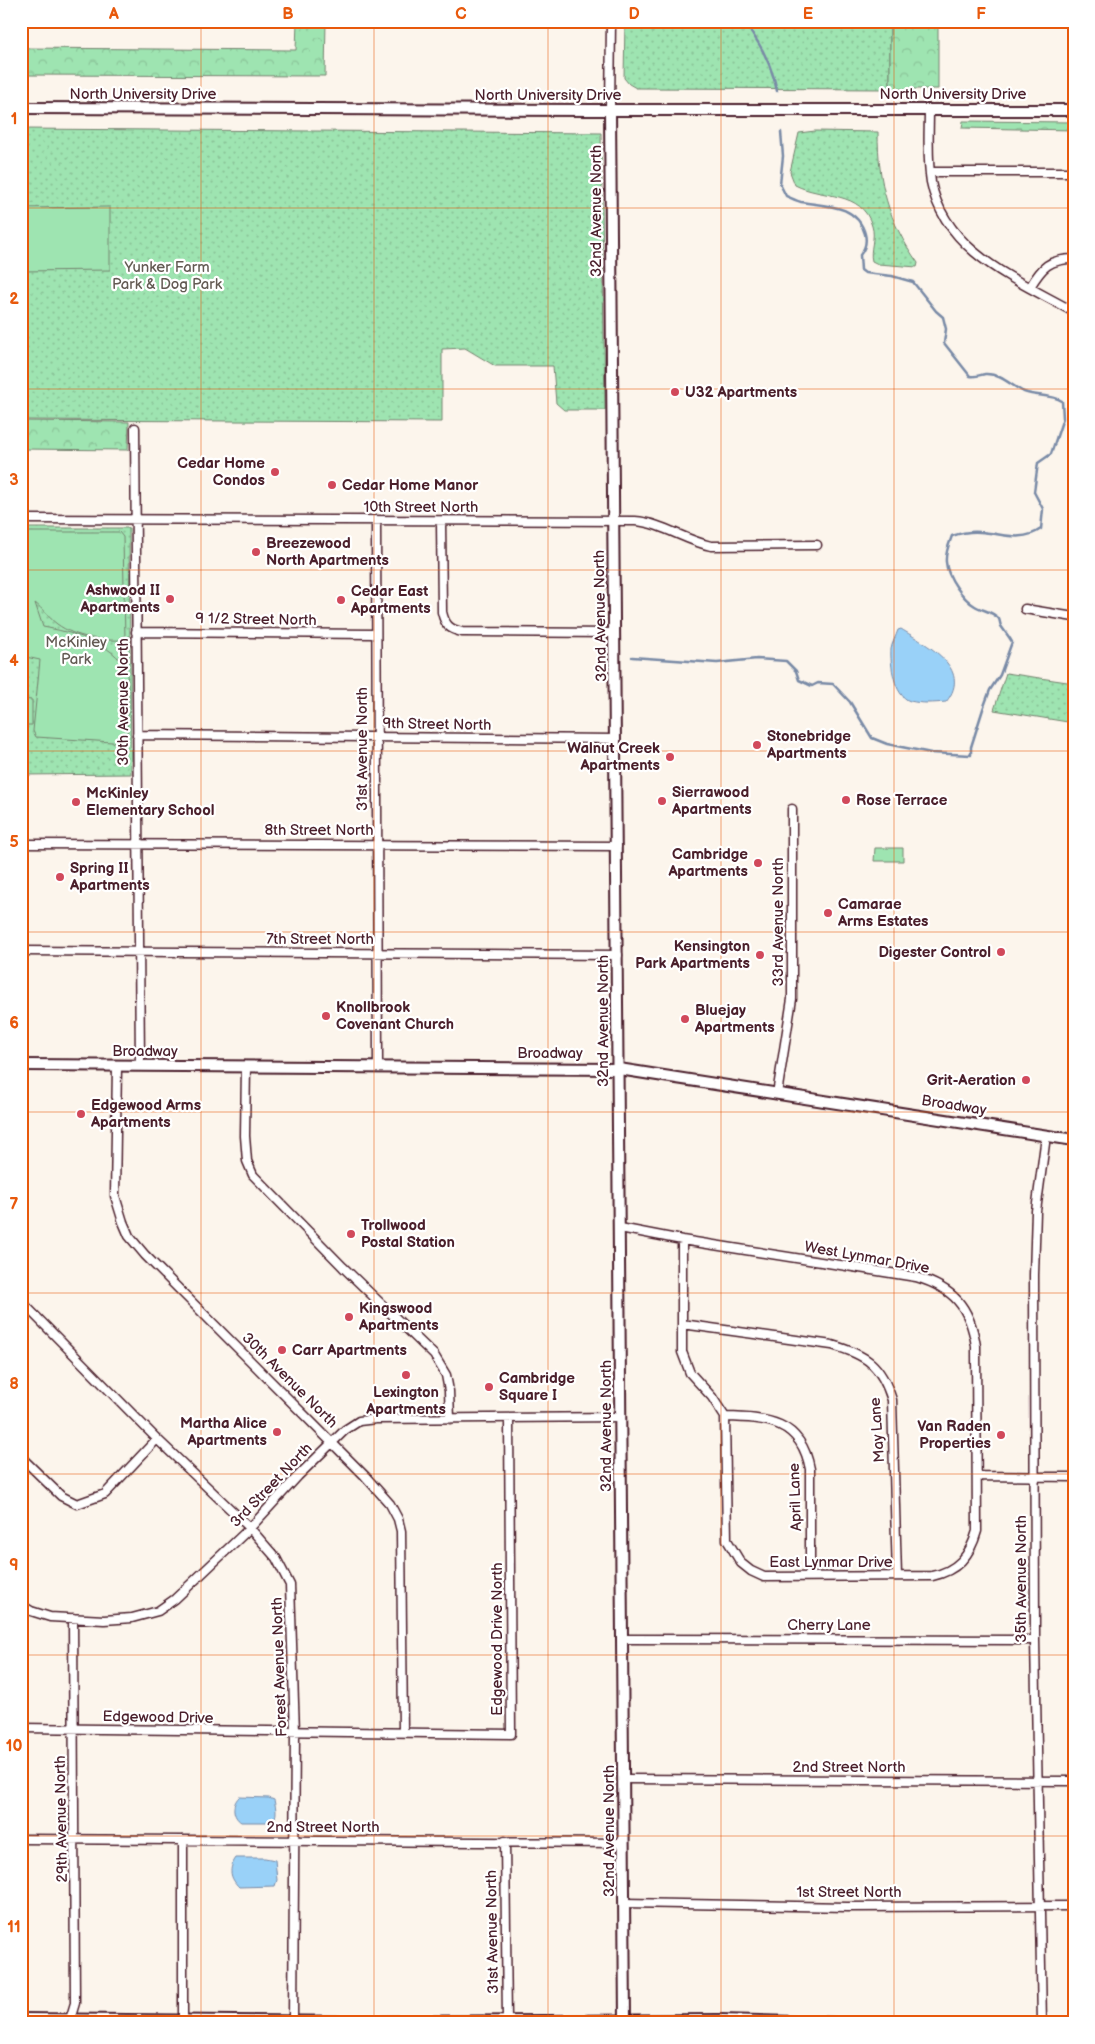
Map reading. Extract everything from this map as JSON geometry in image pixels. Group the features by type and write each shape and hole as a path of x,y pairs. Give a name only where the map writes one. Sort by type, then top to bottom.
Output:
{"street":[{"name":"32nd Avenue North","path":"612,21 610,110 625,2022"},
{"name":"North University Drive","path":"21,108 1074,110"},
{"path":"929,109 930,172 938,206 944,218 966,246 983,260 1074,312"},
{"path":"930,172 1074,172"},
{"path":"1030,287 1044,267 1053,262 1074,259"},
{"name":"30th Avenue North","path":"135,428 140,1066"},
{"name":"10th Street North","path":"21,519 648,522 697,543 711,546 817,545"},
{"name":"31st Avenue North","path":"376,521 378,1067"},
{"path":"441,521 442,612 444,623 451,630 462,632 615,633"},
{"path":"1025,609 1074,617"},
{"name":"9 1/2 Street North","path":"136,632 375,634"},
{"name":"9th Street North","path":"137,735 616,739"},
{"name":"33rd Avenue North","path":"777,1094 792,999 792,809"},
{"name":"8th Street North","path":"21,844 617,846"},
{"name":"7th Street North","path":"21,951 618,955"},
{"name":"Broadway","path":"21,1065 619,1069 969,1122 1074,1140"},
{"name":"30th Avenue North","path":"117,1066 115,1196 122,1222 129,1236 145,1255 332,1442 384,1497 398,1519 402,1550 403,1732"},
{"path":"246,1066 245,1136 247,1161 253,1175 343,1267 434,1355 446,1375 449,1391 450,1419"},
{"name":"35th Avenue North","path":"1042,2023 1035,1640 1034,1275 1036,1211 1046,1136"},
{"name":"West Lynmar Drive","path":"620,1228 682,1240 916,1277 933,1282 946,1289 958,1300 974,1330 976,1346 977,1476"},
{"path":"682,1240 682,1352 690,1373 712,1397 725,1417"},
{"name":"Forest Avenue North","path":"21,1301 157,1439 250,1528 276,1558 290,1585 295,1732 294,2021"},
{"name":"May Lane","path":"682,1324 832,1345 849,1350 872,1362 887,1385 892,1400 897,1576"},
{"name":"3rd Street North","path":"21,1605 31,1611 50,1617 104,1620 132,1618 158,1611 175,1599 250,1528 332,1442 359,1421 376,1419 621,1417"},
{"name":"East Lynmar Drive","path":"725,1417 727,1540 741,1563 751,1571 764,1576 932,1576 945,1573 958,1566 973,1546 977,1531 977,1476"},
{"name":"April Lane","path":"725,1417 753,1418 785,1427 798,1439 807,1452 810,1469 810,1576"},
{"name":"Edgewood Drive North","path":"295,1732 511,1734 509,1418"},
{"path":"21,1457 61,1496 77,1504 105,1494 157,1439"},
{"path":"977,1476 1074,1477"},
{"name":"29th Avenue North","path":"70,2021 75,2002 73,1618"},
{"name":"Cherry Lane","path":"623,1639 1035,1640"},
{"name":"Edgewood Drive","path":"21,1728 295,1732"},
{"name":"2nd Street North","path":"624,1779 1074,1781"},
{"name":"2nd Street North","path":"21,1839 624,1843"},
{"path":"183,1840 183,2019"},
{"name":"31st Avenue North","path":"504,1841 507,2022"},
{"name":"1st Street North","path":"624,1903 847,1907 1074,1906"},
{"path":"21,2019 70,2021 183,2019 507,2022 719,2020 836,2023"}],"green space":[{"path":"297,21 326,21 325,76 21,75 21,48 296,50"},
{"path":"625,21 890,21 890,89 636,88 624,78"},
{"path":"890,21 938,21 938,89 890,89"},
{"path":"963,121 1074,122 1074,130 962,128"},
{"name":"Yunker Farm Park & Dog Park","path":"21,129 601,133 605,410 564,410 556,403 553,366 495,366 465,348 442,349 442,422 21,420"},
{"path":"815,131 878,132 880,168 887,201 899,232 918,263 917,267 878,264 872,261 873,230 867,214 860,206 840,197 795,185 790,172 799,133"},
{"path":"110,207 110,270 21,271 21,208"},
{"path":"21,421 129,422 128,450 21,449"},
{"name":"McKinley Park","path":"21,528 129,528 131,774 21,775"},
{"name":"McKinley Park","path":"21,532 119,532 123,537 125,640 98,639 72,633 57,624 35,603 43,627 66,632 102,646 120,661 126,670 128,694 127,743 36,737 33,731 40,660 21,656"},
{"path":"1006,673 1074,683 1074,723 994,710"},
{"path":"21,699 32,700 32,725 21,725"},
{"path":"875,848 903,848 903,861 874,861"}],"water":[{"path":"901,629 933,650 943,658 950,668 954,678 953,690 946,702 914,702 905,698 900,693 892,670 891,649 898,630"},
{"path":"239,1797 269,1798 274,1800 276,1812 272,1822 241,1822 238,1820 234,1807"},
{"path":"236,1858 275,1860 277,1880 275,1886 239,1887 231,1873"}],"waterway":[{"path":"743,21 765,54 777,91"},
{"path":"632,657 717,663 757,659 786,661 796,671 799,680 812,686 818,683 833,684 850,702 872,738 887,744 931,753 971,755 971,747 983,709 990,690 1000,675 1012,642 1001,626 997,616 970,603 956,587 947,568 947,552 952,536 959,534 976,532 1026,536 1041,529 1043,509 1034,492 1038,463 1051,454 1063,418 1062,401 1053,397 1024,392 991,374 970,376 944,343 946,329 943,317 913,282 892,276 865,273 861,270 860,255 865,245 866,237 861,224 855,217 839,208 801,202 786,196 780,184 783,156 781,132"}],"place":[{"name":"U32 Apartments","path":"675,392"},
{"name":"Cedar Home Condos","path":"275,472"},
{"name":"Cedar Home Manor","path":"332,485"},
{"name":"Breezewood North Apartments","path":"256,552"},
{"name":"Ashwood II Apartments","path":"170,599"},
{"name":"Cedar East Apartments","path":"341,600"},
{"name":"Stonebridge Apartments","path":"757,745"},
{"name":"Walnut Creek Apartments","path":"670,757"},
{"name":"Rose Terrace","path":"846,800"},
{"name":"Sierrawood Apartments","path":"662,801"},
{"name":"McKinley Elementary School","path":"76,802"},
{"name":"Cambridge Apartments","path":"758,863"},
{"name":"Spring II Apartments","path":"60,877"},
{"name":"Camarae Arms Estates","path":"828,913"},
{"name":"Digester Control","path":"1001,952"},
{"name":"Kensington Park Apartments","path":"760,955"},
{"name":"Knollbrook Covenant Church","path":"326,1016"},
{"name":"Bluejay Apartments","path":"685,1019"},
{"name":"Grit-Aeration","path":"1026,1080"},
{"name":"Edgewood Arms Apartments","path":"81,1114"},
{"name":"Trollwood Postal Station","path":"351,1234"},
{"name":"Kingswood Apartments","path":"349,1317"},
{"name":"Carr Apartments","path":"282,1350"},
{"name":"Lexington Apartments","path":"406,1375"},
{"name":"Cambridge Square I","path":"489,1387"},
{"name":"Martha Alice Apartments","path":"277,1432"},
{"name":"Van Raden Properties","path":"1001,1435"}]}
